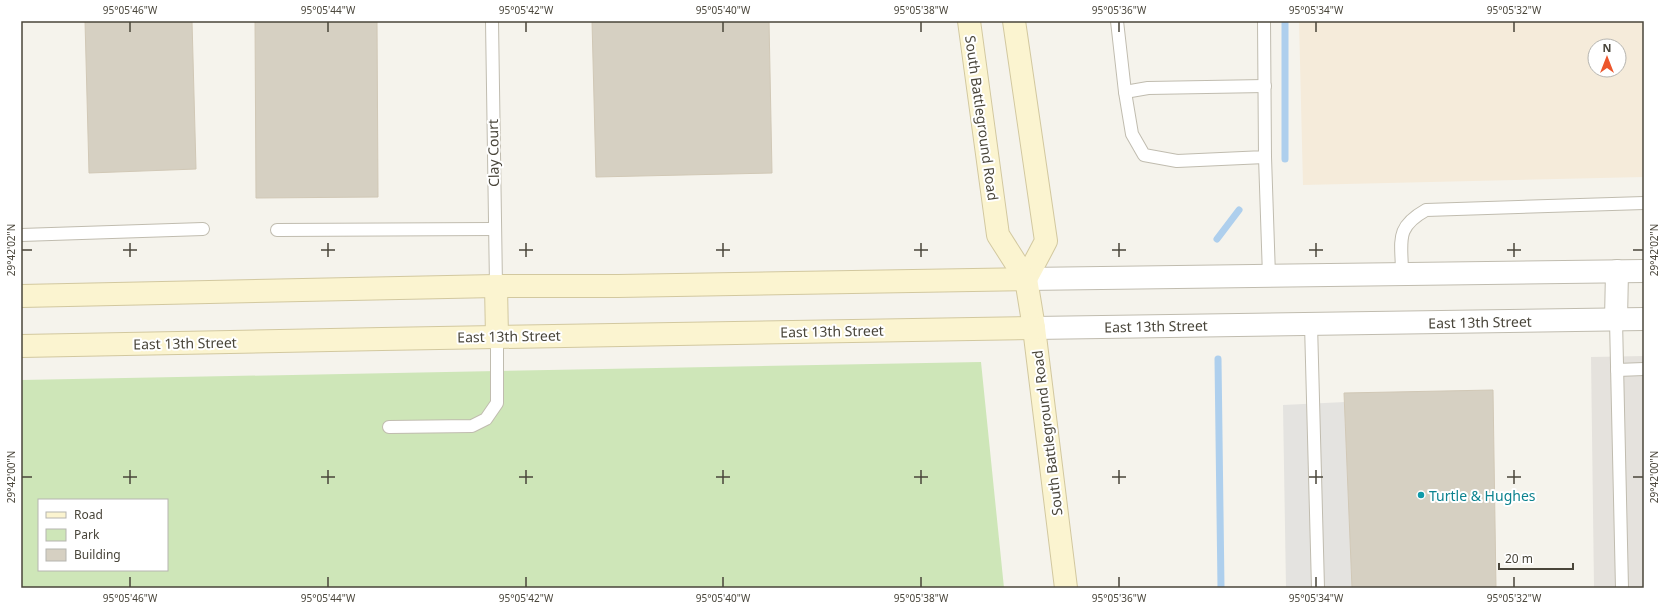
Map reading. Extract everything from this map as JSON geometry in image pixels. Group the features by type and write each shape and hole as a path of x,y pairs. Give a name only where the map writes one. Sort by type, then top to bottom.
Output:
{"main road":[{"name":"South Battleground Road","path":"969,21 998,235 1026,279 1034,328 1066,588"},
{"path":"21,296 496,286 618,286 1026,279 1046,241 1014,21"},
{"path":"496,286 496,336"},
{"name":"East 13th Street","path":"21,346 496,336 1034,328"}],"street":[{"path":"1616,320 1617,271"},
{"path":"1026,279 1644,271"},
{"name":"East 13th Street","path":"1034,328 1644,320"}],"lane":[{"name":"Clay Court","path":"492,21 496,286"},
{"path":"1117,21 1125,92 1132,134 1144,155 1177,161 1265,157"},
{"path":"1264,21 1265,157 1269,276"},
{"path":"1125,92 1148,88 1265,86"},
{"path":"1402,274 1402,234 1405,225 1413,217 1426,210 1644,203"},
{"path":"21,235 203,229"},
{"path":"277,230 494,229"},
{"path":"1616,320 1622,588"},
{"path":"1311,324 1318,588"},
{"path":"389,427 472,426 486,419 496,402 496,336"},
{"path":"1617,370 1644,369"}],"shaded area":[{"path":"1299,21 1644,21 1644,177 1303,185"},
{"path":"1644,356 1644,588 1594,588 1591,357"},
{"path":"1345,402 1352,588 1286,588 1283,405"}],"green space":[{"path":"981,362 1004,588 21,588 21,380"}],"building":[{"path":"85,21 192,21 196,169 89,173"},
{"path":"255,21 377,21 378,197 256,198"},
{"path":"592,21 769,21 772,173 596,177"},
{"name":"Turtle & Hughes","path":"1493,390 1496,588 1352,588 1344,393"}],"waterway":[{"path":"1285,21 1285,159"},
{"path":"1217,239 1239,210"},
{"path":"1218,359 1221,588"}],"place":[{"name":"Turtle & Hughes","path":"1421,495"}]}
